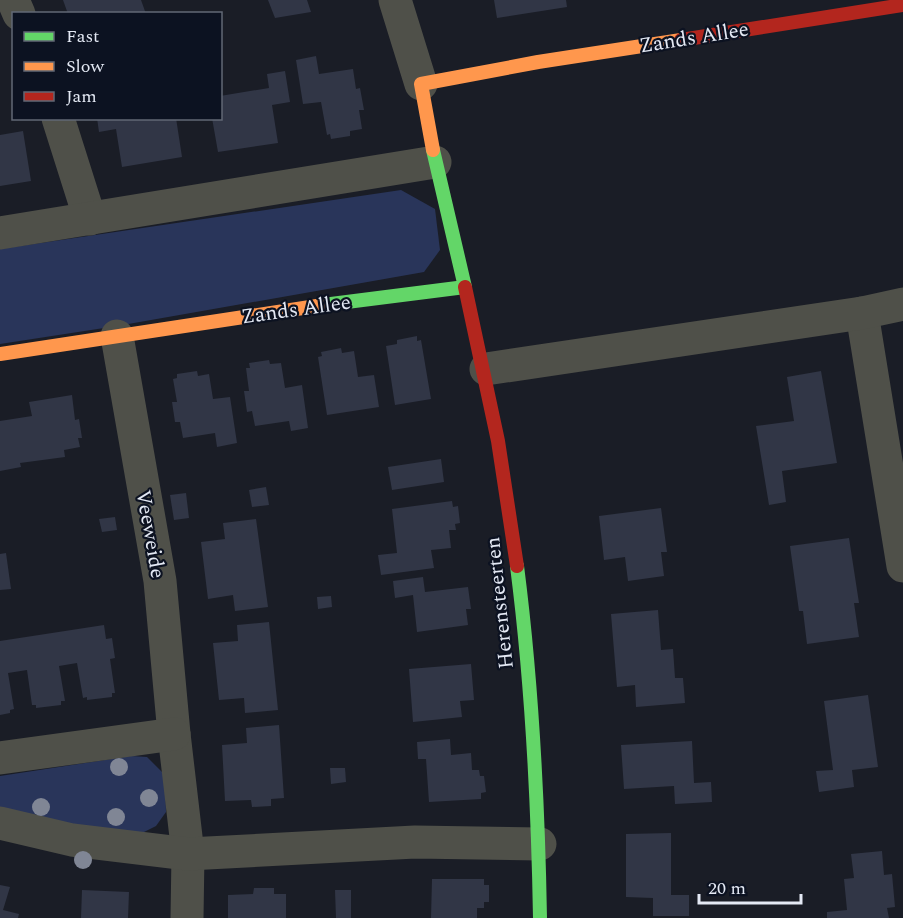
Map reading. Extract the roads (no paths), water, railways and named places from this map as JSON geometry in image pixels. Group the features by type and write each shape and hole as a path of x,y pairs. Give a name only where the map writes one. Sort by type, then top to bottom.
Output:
{"street":[{"path":"395,0 421,84 435,162 465,287"},
{"name":"Zands Allee","path":"421,84 538,62 903,5"},
{"path":"59,120 90,219"},
{"path":"0,233 435,162"},
{"name":"Zands Allee","path":"0,354 359,300 465,287"},
{"name":"Herensteerten","path":"465,287 486,369 513,533 530,690 540,844 540,918"},
{"path":"486,369 862,313 903,304"},
{"path":"862,313 903,566"},
{"name":"Veeweide","path":"117,336 160,581 188,854 187,918"},
{"path":"0,758 174,734"},
{"path":"0,823 72,840 188,854 415,842 540,844"}]}
